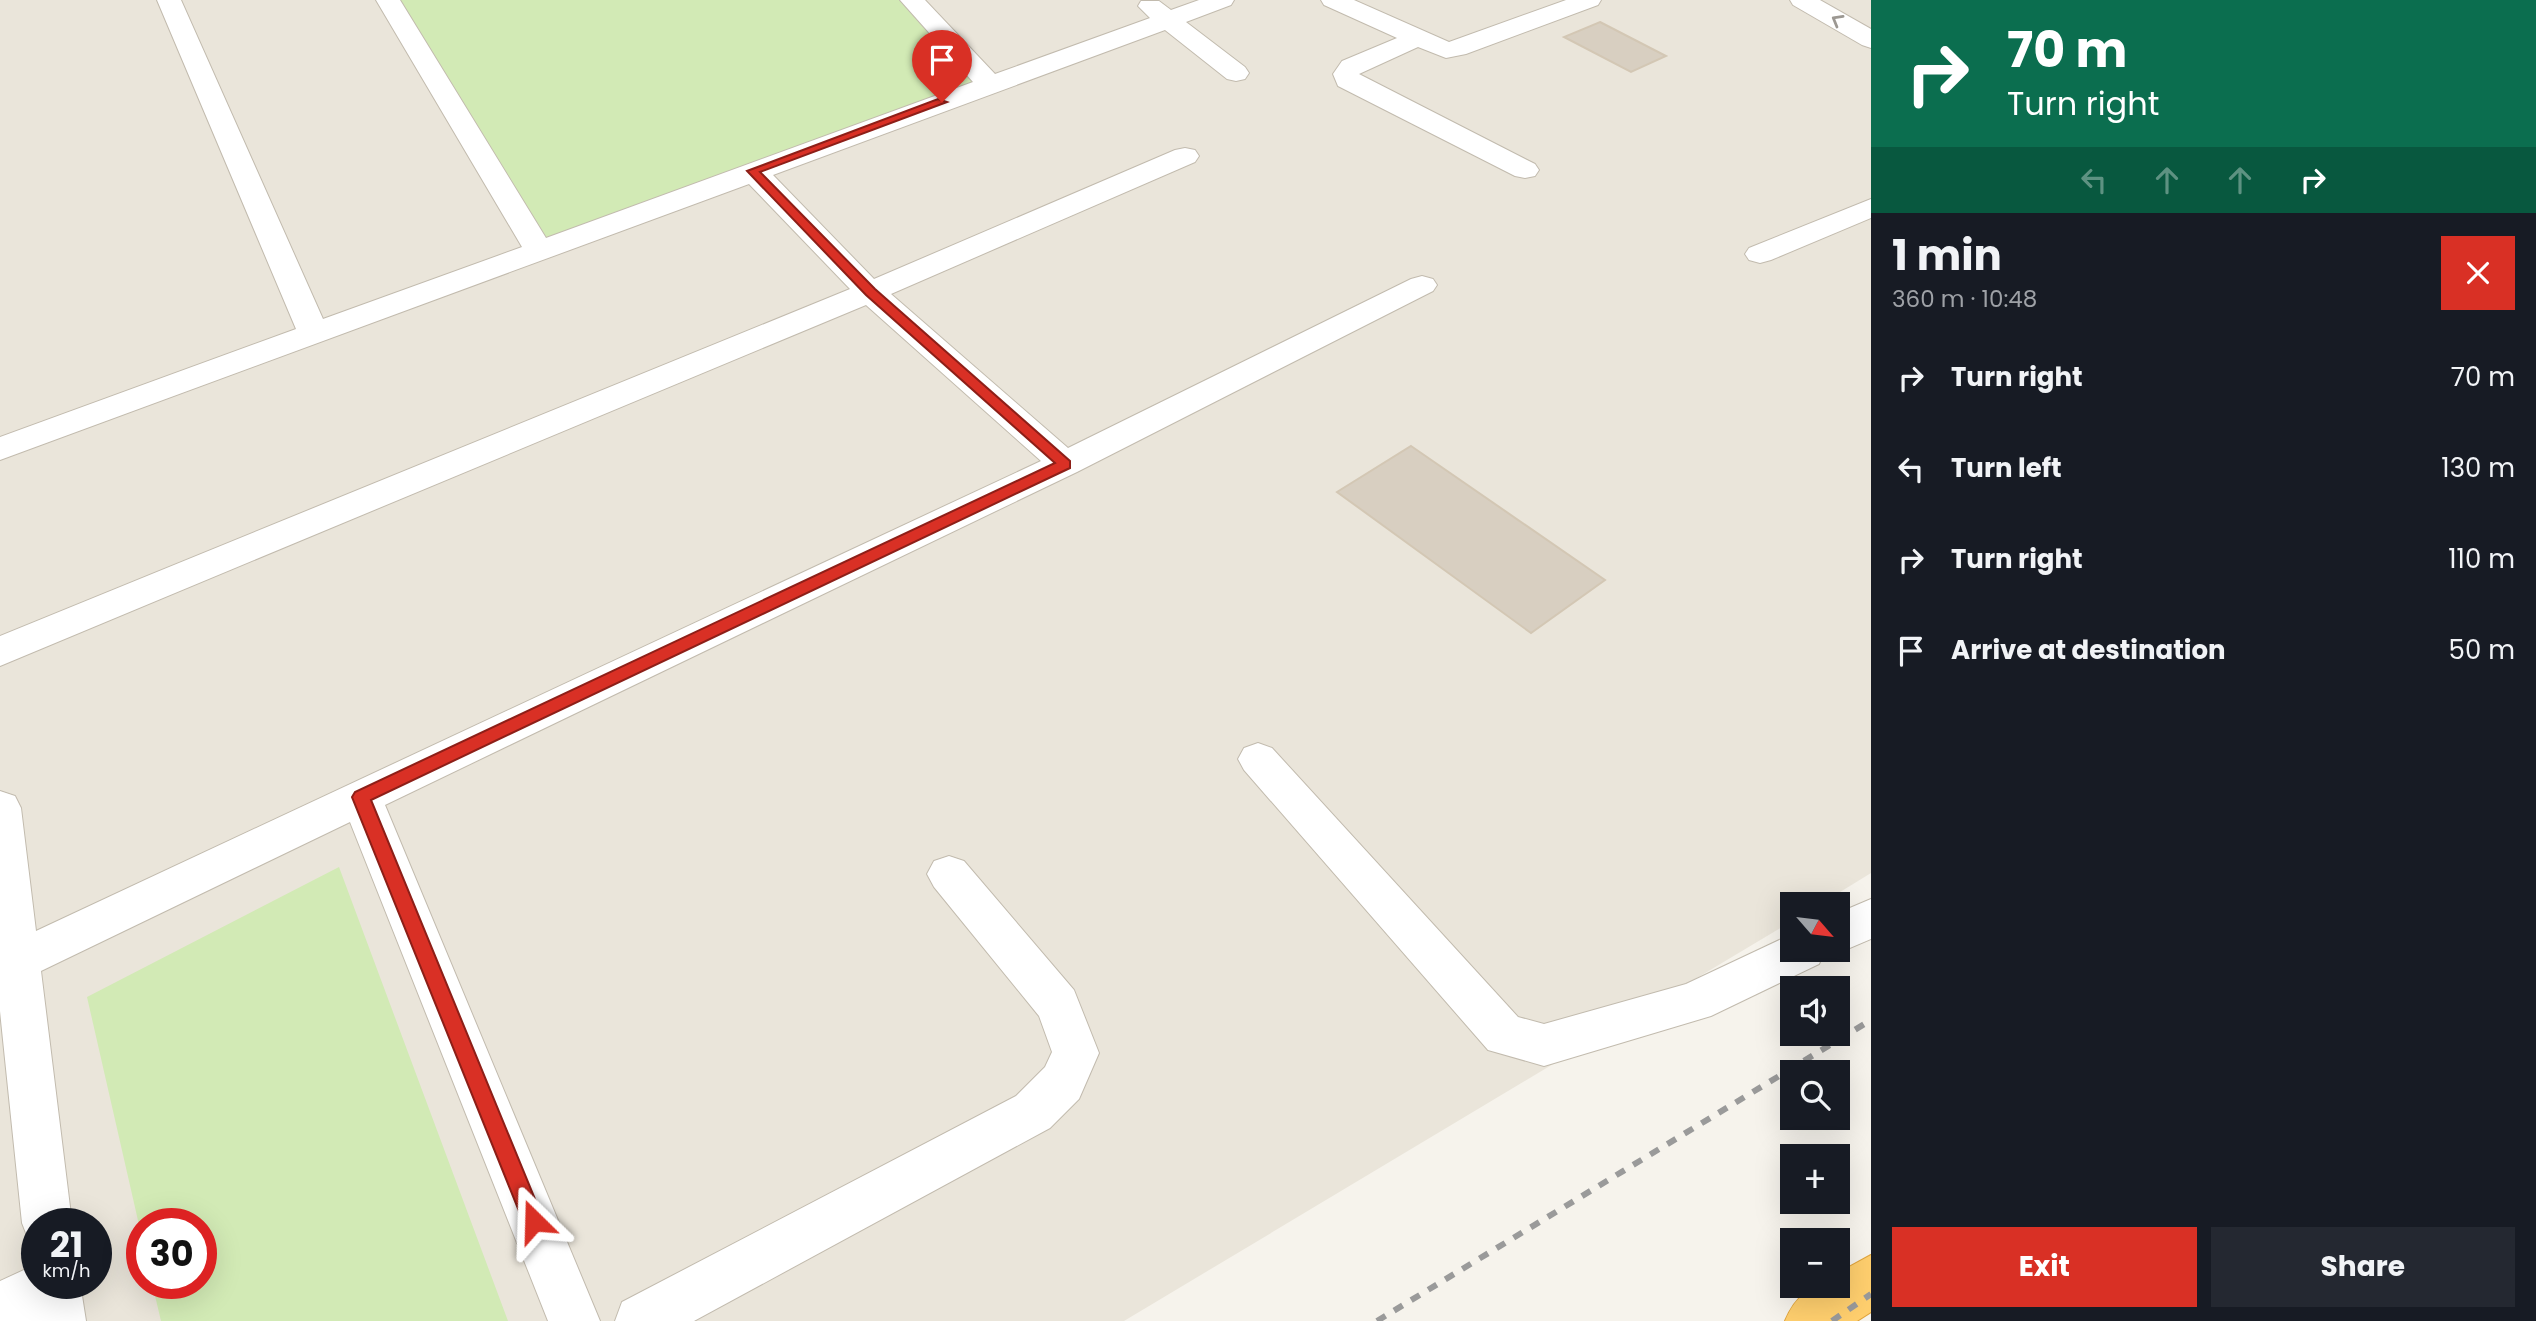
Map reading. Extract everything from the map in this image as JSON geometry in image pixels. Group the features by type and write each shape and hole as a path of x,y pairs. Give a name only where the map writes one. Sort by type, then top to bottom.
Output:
{"highway":[{"path":"1811,1321 1871,1281"}],"street":[{"path":"170,0 314,333"},
{"path":"388,0 539,250"},
{"path":"912,0 989,84"},
{"path":"0,449 989,84 1154,10 1222,0"},
{"path":"1333,0 1446,50 1466,46 1589,0"},
{"path":"1802,0 1871,40"},
{"path":"1154,10 1236,73"},
{"path":"1418,38 1351,67 1346,74 1348,80 1525,170"},
{"path":"0,652 870,292 1185,156"},
{"path":"753,171 870,292 1065,464"},
{"path":"1759,254 1871,208"},
{"path":"17,961 1065,464 1422,285"},
{"path":"1258,759 1504,1035 1519,1041 1544,1045 1695,1002 1780,961"},
{"path":"361,797 575,1321"},
{"path":"0,808 45,1208"},
{"path":"641,1321 1032,1112 1062,1083 1076,1053 1058,1005 949,874"},
{"path":"1850,928 1871,918"},
{"path":"0,1308 54,1283 60,1321"}],"shaded area":[{"path":"0,0 1871,0 1871,873 1840,892 1780,892 1780,928 1124,1321 0,1321"}],"green space":[{"path":"388,0 912,0 989,84 539,250"},
{"path":"339,867 508,1321 161,1321 156,1299 217,1299 217,1208 135,1208 87,997"}],"building":[{"path":"1600,22 1666,56 1631,72 1564,37"},
{"path":"1411,446 1605,580 1531,633 1337,492"}],"railway":[{"path":"1377,1321 1871,1020"},
{"path":"1832,1321 1871,1294"}],"route":[{"path":"534,1221 361,797 1065,464 870,292 753,171 942,102"}]}
